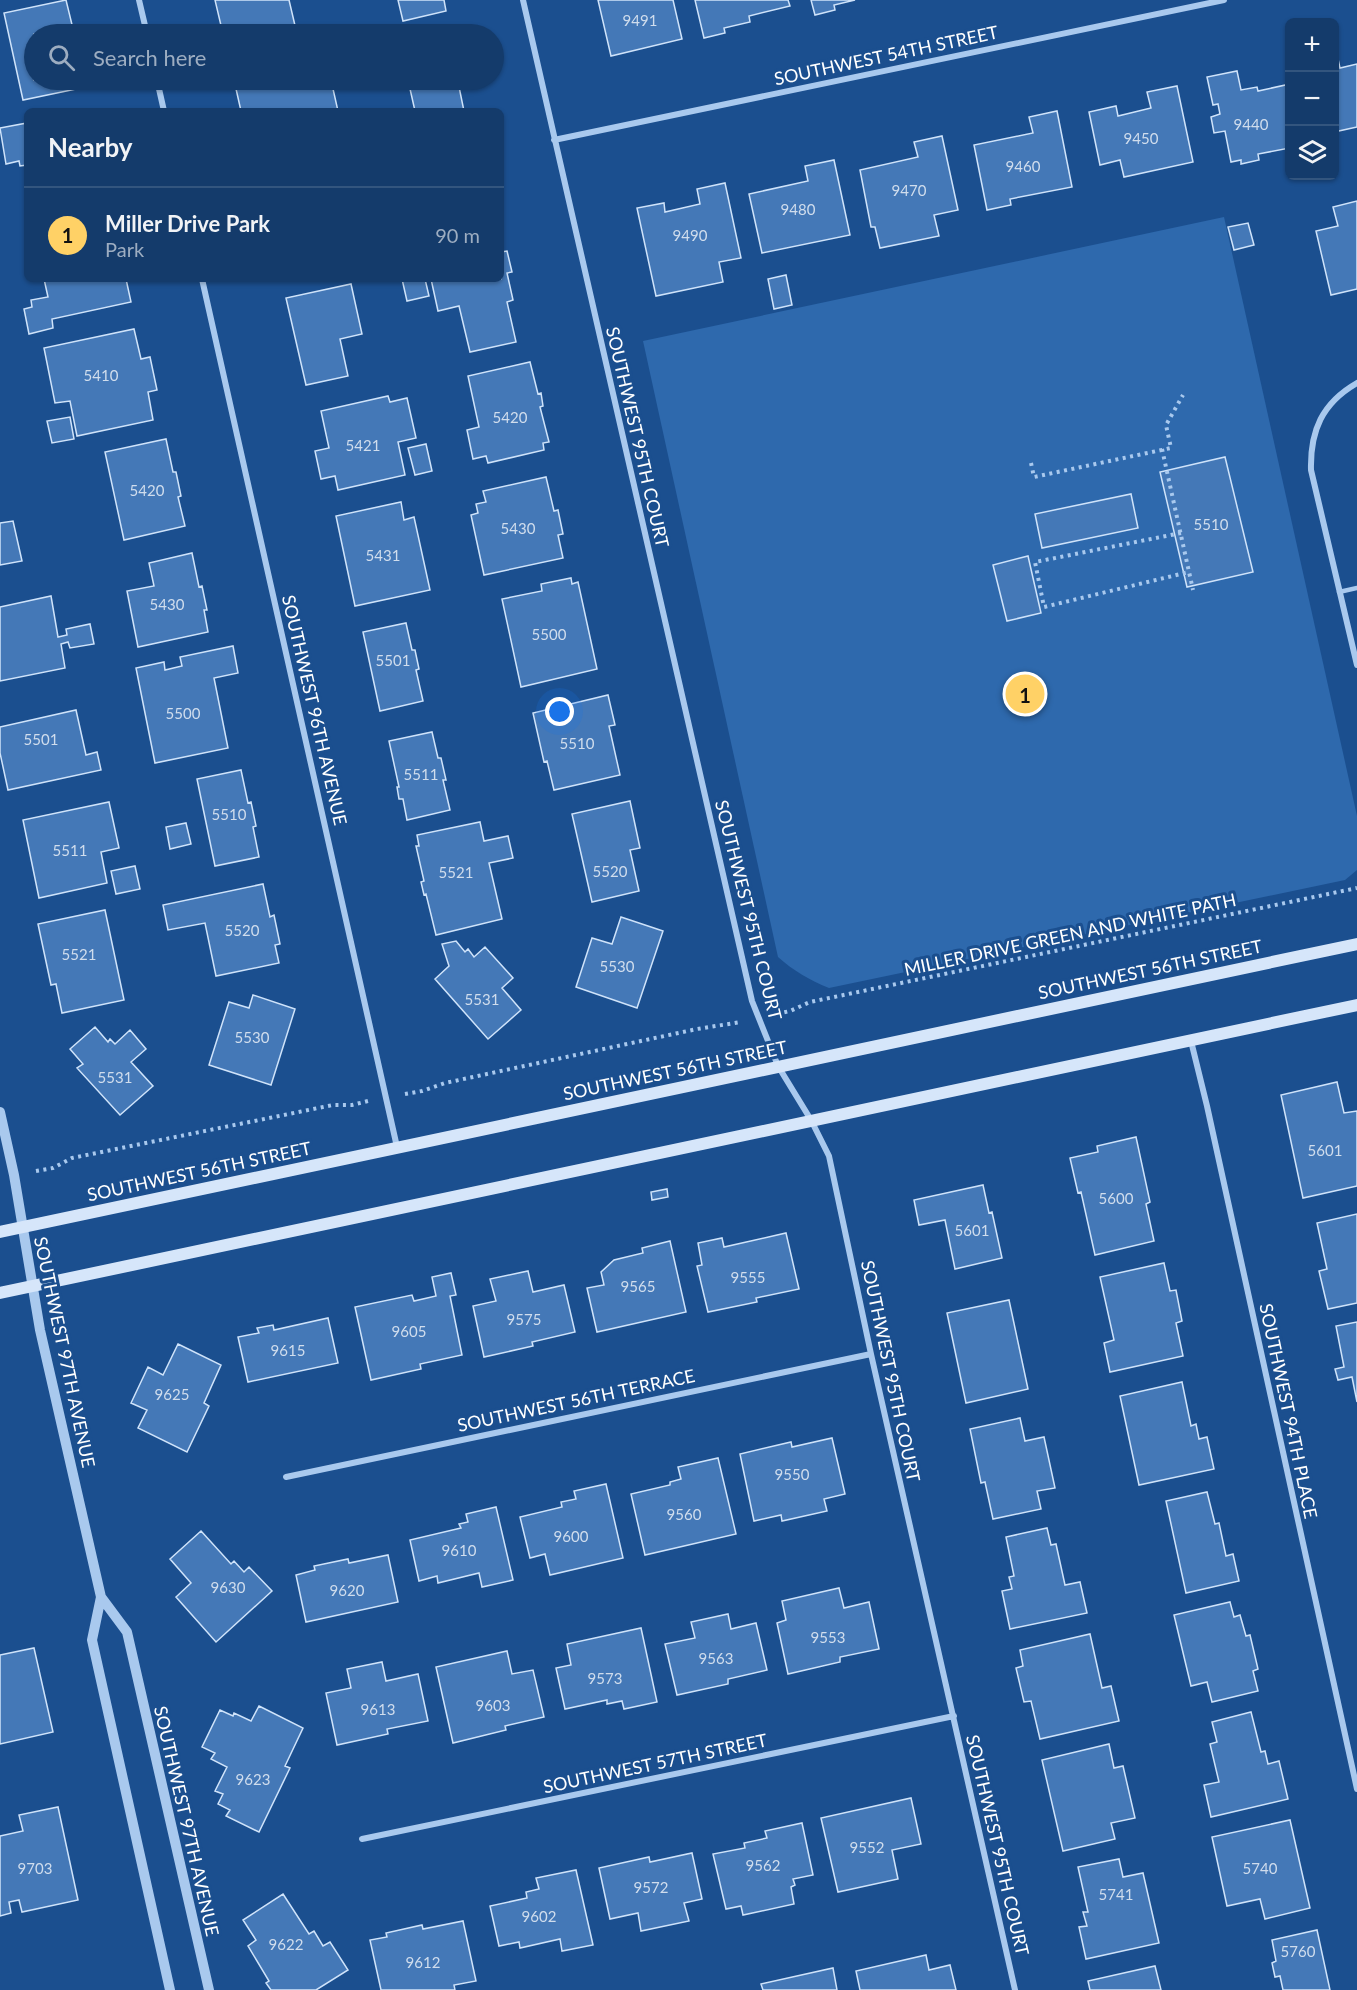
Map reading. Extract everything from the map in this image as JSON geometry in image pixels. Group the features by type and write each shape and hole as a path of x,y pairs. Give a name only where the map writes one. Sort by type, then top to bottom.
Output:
{"main road":[{"name":"SOUTHWEST 56TH STREET","path":"0,1232 1357,944"},
{"path":"0,1293 1357,1005"}],"street":[{"path":"139,0 145,24"},
{"name":"SOUTHWEST 95TH COURT","path":"523,0 752,1001 778,1066 812,1120 829,1156 871,1354 1015,1990"},
{"name":"SOUTHWEST 54TH STREET","path":"554,140 1224,0"},
{"path":"160,90 164,108"},
{"name":"SOUTHWEST 96TH AVENUE","path":"203,282 397,1147"},
{"path":"1357,383 1332,400 1321,417 1314,435 1311,453 1311,471 1357,665"},
{"name":"SOUTHWEST 94TH PLACE","path":"1191,1040 1357,1789"},
{"name":"SOUTHWEST 97TH AVENUE","path":"0,1113 14,1175 40,1330 100,1597 92,1640 170,1990"},
{"name":"SOUTHWEST 56TH TERRACE","path":"286,1477 871,1354"},
{"name":"SOUTHWEST 97TH AVENUE","path":"100,1597 127,1632 208,1990"},
{"name":"SOUTHWEST 57TH STREET","path":"362,1839 954,1716"}],"lane":[{"path":"1339,592 1357,588"}],"path":[{"path":"1031,463 1034,477 1171,448 1166,425 1183,395"},
{"path":"1162,449 1193,590"},
{"path":"1181,533 1035,562 1044,607 1189,572"},
{"name":"MILLER DRIVE GREEN AND WHITE PATH","path":"790,1011 810,1002 1357,888"},
{"path":"423,1090 445,1083 697,1029 718,1027"},
{"path":"53,1168 72,1158 333,1105 352,1105"}],"shaded area":[{"path":"1224,217 1357,816 1357,870 1345,880 829,988 808,978 778,957 643,341"}],"building":[{"path":"66,0 72,24 24,24 24,90 71,90 23,100 4,13"},
{"path":"215,0 289,0 295,24 221,24"},
{"path":"398,0 444,0 446,11 403,21"},
{"path":"598,0 673,0 682,39 611,56"},
{"path":"695,0 788,0 790,6 749,16 750,22 724,28 725,33 704,38"},
{"path":"811,0 855,0 834,5 835,10 815,15"},
{"path":"1339,64 1340,68 1357,64 1357,127 1339,131"},
{"path":"1237,71 1241,90 1257,87 1258,91 1285,85 1285,149 1258,154 1259,160 1241,164 1241,160 1231,162 1225,131 1214,133 1211,117 1220,114 1218,104 1213,105 1207,77"},
{"path":"1177,86 1193,162 1124,177 1120,160 1100,165 1089,112 1116,106 1118,116 1151,108 1147,92"},
{"path":"236,90 333,90 337,108 240,108"},
{"path":"410,90 460,90 463,108 414,108"},
{"path":"1057,111 1072,187 1010,199 1011,205 987,210 974,145 1033,133 1029,117"},
{"path":"24,124 24,165 20,166 19,161 6,164 0,128"},
{"path":"942,136 958,210 934,215 939,236 880,248 875,227 871,227 860,170 918,157 914,142"},
{"path":"834,160 850,235 762,253 749,194 808,181 805,166"},
{"path":"725,183 741,258 719,262 723,282 656,296 637,208 664,203 665,212 700,204 697,189"},
{"path":"1357,201 1357,289 1331,295 1316,231 1338,226 1333,207"},
{"path":"1248,223 1254,245 1234,250 1228,227"},
{"path":"507,251 512,272 507,273 513,300 507,302 516,342 470,352 459,306 438,311 432,282 504,282 504,252"},
{"path":"786,275 792,305 774,309 768,279"},
{"path":"45,282 127,282 131,302 52,319 53,328 29,334 24,309 32,307 31,300 48,297"},
{"path":"403,282 426,282 429,296 407,301"},
{"path":"351,284 362,334 340,339 348,376 306,385 286,298"},
{"path":"134,329 141,359 150,357 157,390 148,392 153,420 77,436 70,401 55,403 44,348"},
{"path":"530,362 538,394 541,393 543,406 540,407 549,442 543,443 544,450 488,463 486,456 473,459 467,430 479,427 468,376"},
{"path":"388,396 390,402 407,398 416,438 398,442 405,475 338,490 335,476 321,479 315,451 329,448 321,411"},
{"path":"70,417 74,439 52,443 47,421"},
{"path":"166,439 173,472 176,472 181,496 178,497 185,526 124,540 105,452"},
{"path":"426,444 432,471 415,475 408,448"},
{"path":"1225,457 1253,572 1187,587 1160,472"},
{"path":"546,477 554,511 558,510 563,534 558,535 563,558 484,575 471,515 478,513 476,504 486,502 483,491"},
{"path":"1131,494 1138,528 1042,548 1035,514"},
{"path":"401,502 404,520 414,517 430,590 355,606 336,516"},
{"path":"13,521 22,561 0,565 0,523"},
{"path":"192,553 199,587 202,586 207,610 204,610 208,632 138,647 127,591 154,586 149,563"},
{"path":"1028,556 1041,613 1007,621 993,565"},
{"path":"571,578 572,584 578,582 597,669 521,687 502,599 542,591 541,584"},
{"path":"51,596 58,637 67,635 66,629 90,624 94,644 70,648 68,642 61,644 65,668 0,681 0,607"},
{"path":"406,623 412,650 415,650 419,669 416,670 423,701 380,711 363,632"},
{"path":"233,646 238,673 214,678 228,748 155,763 136,668 164,662 165,670 182,666 180,657"},
{"path":"608,695 615,725 609,726 620,775 554,790 547,761 544,762 533,713"},
{"path":"76,710 86,755 97,752 101,770 8,790 0,753 0,727"},
{"path":"432,732 438,758 441,758 450,810 407,820 403,799 399,799 397,787 399,787 389,741"},
{"path":"241,770 256,826 253,827 259,857 215,866 197,779"},
{"path":"630,801 640,848 630,850 639,891 592,902 572,814"},
{"path":"109,802 119,848 101,852 107,883 39,898 23,820"},
{"path":"480,822 484,841 508,836 513,858 489,863 502,919 436,935 421,882 424,881 416,846 419,846 417,835"},
{"path":"186,823 191,844 170,849 166,827"},
{"path":"135,866 140,889 116,894 111,871"},
{"path":"263,884 270,917 274,915 280,944 275,945 279,963 216,976 205,923 168,930 163,905"},
{"path":"105,910 124,1000 62,1013 56,984 51,985 38,924"},
{"path":"621,917 663,931 637,1008 576,987 592,938 612,944"},
{"path":"456,941 465,952 468,949 474,957 485,947 513,978 502,988 521,1010 488,1039 435,979 449,966 442,944"},
{"path":"253,995 295,1009 271,1085 209,1065 229,1002 249,1008"},
{"path":"95,1027 108,1042 110,1039 115,1044 130,1030 146,1049 131,1062 153,1086 120,1115 77,1068 83,1064 70,1049"},
{"path":"1337,1082 1344,1113 1357,1111 1357,1186 1303,1198 1281,1095"},
{"path":"1136,1137 1150,1202 1146,1204 1154,1241 1095,1255 1081,1192 1078,1193 1070,1158 1098,1152 1097,1146"},
{"path":"983,1185 989,1213 992,1212 1002,1258 955,1269 945,1220 919,1225 914,1200"},
{"path":"667,1189 668,1197 652,1200 651,1192"},
{"path":"1357,1214 1357,1303 1328,1309 1319,1271 1327,1269 1317,1223"},
{"path":"786,1233 799,1289 756,1298 757,1302 708,1312 697,1266 702,1265 698,1243 722,1238 724,1247"},
{"path":"670,1241 686,1312 597,1332 587,1288 604,1285 601,1272 614,1260 643,1253 642,1248"},
{"path":"1164,1263 1170,1291 1176,1290 1182,1321 1176,1323 1183,1356 1110,1372 1104,1343 1114,1340 1100,1277"},
{"path":"528,1271 533,1292 564,1285 575,1332 532,1342 533,1346 484,1357 473,1306 496,1301 490,1279"},
{"path":"451,1273 456,1295 450,1296 462,1355 420,1364 421,1369 371,1380 355,1307 412,1295 414,1301 436,1296 432,1277"},
{"path":"1009,1300 1028,1389 966,1403 947,1313"},
{"path":"328,1318 338,1363 248,1382 238,1337 259,1333 257,1328 273,1325 274,1330"},
{"path":"1357,1322 1357,1402 1352,1377 1338,1380 1335,1369 1344,1367 1336,1326"},
{"path":"178,1344 221,1365 204,1403 209,1406 187,1452 138,1428 147,1410 131,1403 148,1367 163,1375"},
{"path":"1182,1382 1191,1426 1196,1424 1199,1439 1207,1437 1214,1469 1139,1485 1120,1396"},
{"path":"1020,1418 1025,1441 1044,1437 1055,1488 1037,1491 1041,1509 993,1519 985,1482 981,1483 970,1429"},
{"path":"832,1438 845,1494 824,1499 827,1511 782,1521 781,1515 754,1521 740,1454 791,1442 792,1447"},
{"path":"718,1458 736,1534 645,1555 631,1494 670,1485 670,1482 681,1479 678,1467"},
{"path":"606,1484 623,1558 550,1575 545,1554 530,1558 520,1517 562,1507 561,1502 576,1499 574,1491"},
{"path":"1207,1492 1215,1524 1219,1523 1226,1556 1233,1554 1239,1581 1186,1593 1166,1501"},
{"path":"496,1507 513,1580 482,1587 479,1573 438,1583 437,1576 419,1581 410,1540 461,1528 459,1524 468,1522 466,1514"},
{"path":"1047,1528 1051,1545 1056,1544 1065,1585 1080,1582 1087,1613 1010,1629 1002,1591 1012,1589 1009,1577 1014,1576 1006,1537"},
{"path":"201,1531 231,1564 234,1561 244,1572 249,1567 272,1591 216,1642 176,1597 191,1583 170,1559"},
{"path":"388,1555 398,1602 306,1622 296,1575 315,1570 314,1566 348,1559 349,1563"},
{"path":"839,1588 844,1608 869,1602 879,1649 840,1657 840,1662 788,1674 777,1623 786,1620 782,1601"},
{"path":"1230,1602 1234,1617 1240,1615 1246,1636 1250,1635 1258,1669 1253,1671 1258,1691 1212,1702 1207,1682 1191,1686 1174,1615"},
{"path":"728,1614 731,1629 756,1623 767,1670 728,1679 728,1684 677,1695 665,1644 695,1638 691,1622"},
{"path":"641,1628 657,1702 624,1709 622,1701 607,1704 607,1700 565,1709 556,1668 571,1665 567,1644"},
{"path":"1090,1634 1102,1688 1111,1686 1119,1721 1040,1739 1031,1701 1024,1702 1016,1668 1023,1666 1020,1650"},
{"path":"34,1648 53,1732 0,1744 0,1655"},
{"path":"507,1651 512,1674 533,1670 544,1717 505,1726 506,1730 453,1743 436,1667"},
{"path":"382,1662 386,1681 418,1674 428,1721 387,1729 388,1734 337,1745 326,1693 351,1688 347,1669"},
{"path":"259,1706 303,1728 285,1766 290,1768 259,1832 226,1816 230,1810 218,1804 223,1794 215,1791 227,1767 211,1759 215,1753 202,1747 220,1710 233,1716 234,1713 251,1721"},
{"path":"1251,1712 1261,1752 1265,1751 1268,1764 1279,1761 1288,1799 1211,1817 1204,1785 1219,1782 1210,1744 1217,1742 1212,1722"},
{"path":"1109,1744 1114,1768 1123,1766 1135,1818 1111,1823 1115,1839 1063,1851 1042,1760"},
{"path":"911,1798 921,1844 892,1850 898,1879 838,1892 821,1818"},
{"path":"58,1807 78,1900 22,1912 19,1900 9,1902 11,1913 0,1916 0,1836 23,1831 19,1815"},
{"path":"1290,1820 1310,1908 1265,1919 1260,1899 1227,1906 1212,1837"},
{"path":"802,1823 813,1875 793,1879 795,1885 791,1887 794,1904 743,1915 741,1906 726,1909 713,1854 745,1848 744,1843 767,1838 765,1831"},
{"path":"692,1853 702,1899 684,1903 689,1921 641,1931 638,1913 610,1919 599,1868 649,1857 650,1862"},
{"path":"1119,1859 1123,1877 1143,1873 1159,1943 1086,1959 1079,1927 1087,1926 1083,1912 1088,1912 1078,1867"},
{"path":"576,1870 593,1945 562,1951 560,1939 520,1948 519,1942 499,1946 490,1906 527,1898 526,1892 539,1889 536,1878"},
{"path":"283,1894 309,1934 314,1931 323,1946 330,1942 348,1970 316,1990 271,1990 266,1983 269,1981 248,1946 256,1940 243,1920"},
{"path":"463,1921 476,1981 454,1985 455,1990 381,1990 370,1940 387,1937 386,1933 422,1925 423,1929"},
{"path":"1317,1930 1330,1990 1283,1990 1280,1976 1275,1977 1272,1963 1276,1961 1272,1940"},
{"path":"926,1955 929,1970 950,1965 956,1990 860,1990 856,1971"},
{"path":"1155,1966 1161,1990 1090,1990 1088,1981"},
{"path":"833,1968 837,1990 763,1990 761,1984"}],"place":[{"name":"Miller Drive Park","path":"1025,694"}]}
